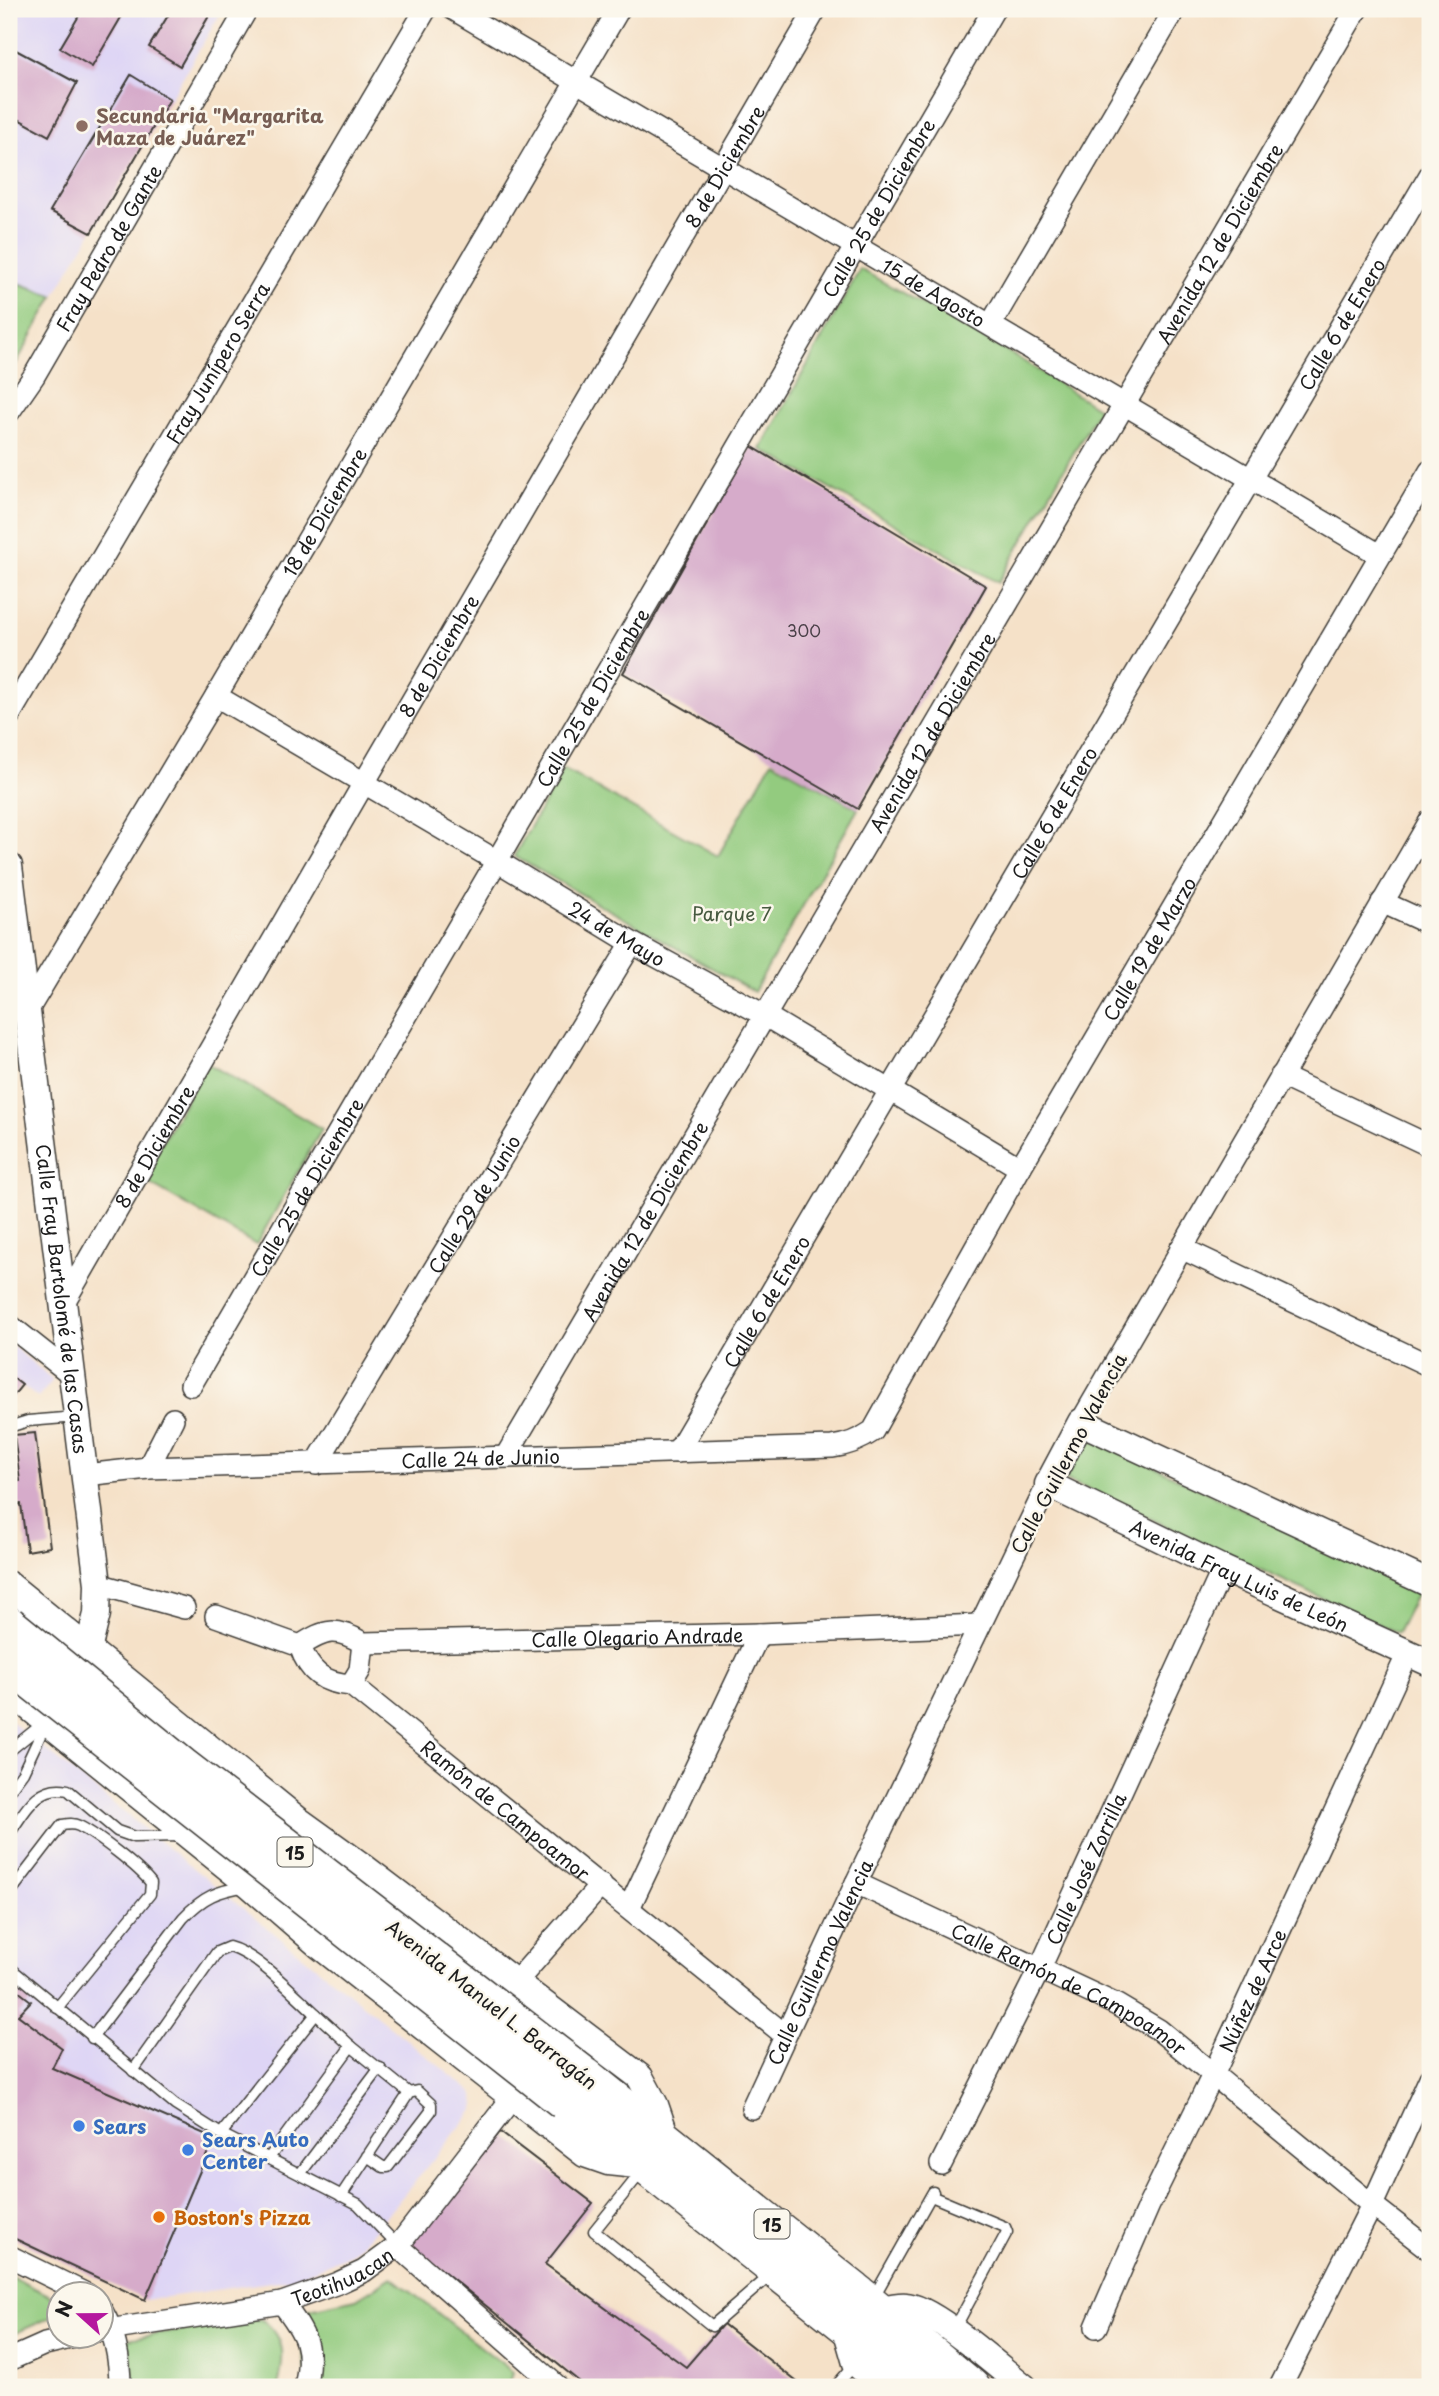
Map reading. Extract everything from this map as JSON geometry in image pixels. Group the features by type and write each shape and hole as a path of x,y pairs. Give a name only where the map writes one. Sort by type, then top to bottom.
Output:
{"highway":[{"name":"Avenida Manuel L. Barragán","path":"9,1624 182,1765 666,2137 865,2312 968,2384"},
{"name":"Avenida Manuel L. Barragán","path":"9,1664 777,2270 865,2312 922,2387"}],"street":[{"name":"Fray Pedro de Gante","path":"9,412 34,376 247,9"},
{"name":"Fray Junípero Serra","path":"9,716 426,9"},
{"name":"15 de Agosto","path":"453,9 1380,555"},
{"name":"18 de Diciembre","path":"24,1019 619,9"},
{"name":"8 de Diciembre","path":"63,1304 816,9"},
{"name":"Calle 25 de Diciembre","path":"191,1385 994,9"},
{"path":"991,324 1175,9"},
{"name":"Avenida 12 de Diciembre","path":"506,1456 1357,9"},
{"name":"Calle 6 de Enero","path":"677,1452 1430,174"},
{"name":"Calle 19 de Marzo","path":"873,1430 1020,1168 1430,471"},
{"name":"24 de Mayo","path":"216,696 632,943 764,1015 1020,1168"},
{"name":"Calle Guillermo Valencia","path":"751,2108 1048,1484 1181,1248 1430,821"},
{"name":"Calle Fray Bartolomé de las Casas","path":"9,866 15,973 24,1019 63,1304 98,1584 97,1614 89,1650 48,1721"},
{"path":"1382,902 1430,925"},
{"name":"Calle 29 de Junio","path":"316,1464 632,943"},
{"path":"1281,1076 1430,1146"},
{"path":"1181,1248 1430,1366"},
{"path":"9,1325 71,1374"},
{"path":"148,1468 173,1419"},
{"path":"1081,1422 1430,1584"},
{"name":"Calle 24 de Junio","path":"85,1475 148,1468 832,1447 848,1445 873,1430"},
{"name":"Avenida Fray Luis de León","path":"1048,1484 1223,1569 1419,1658"},
{"name":"Calle José Zorrilla","path":"941,2164 1040,1968 1223,1569"},
{"path":"98,1584 184,1608"},
{"path":"9,1585 298,1820 640,2077 655,2105 666,2137"},
{"path":"216,1616 300,1646"},
{"name":"Calle Olegario Andrade","path":"300,1646 316,1635 330,1631 345,1632 363,1643 759,1634 980,1625"},
{"path":"629,1908 759,1634"},
{"path":"351,1685 360,1670 363,1643"},
{"name":"Ramón de Campoamor","path":"300,1646 306,1664 320,1676 329,1681 351,1685 785,2035"},
{"name":"Núñez de Arce","path":"1096,2327 1149,2205 1419,1658"},
{"path":"9,1691 251,1886 319,1945 585,2154 608,2162 646,2166"},
{"path":"251,1886 279,1886 300,1871 306,1856 306,1842 298,1820"},
{"path":"319,1945 316,1913 327,1890 337,1880 366,1869"},
{"name":"Calle Ramón de Campoamor","path":"856,1883 1117,2005 1159,2030 1430,2250"},
{"path":"516,1982 601,1885"},
{"path":"1280,2387 1372,2205 1430,2078"},
{"name":"Teotihuacan","path":"116,2323 282,2303 364,2271 398,2246 512,2098"},
{"path":"398,2246 546,2383"},
{"path":"9,2256 58,2280"},
{"path":"282,2303 299,2323 308,2342 310,2366 305,2387"},
{"path":"882,2387 856,2363 865,2312 908,2305 923,2311 953,2332 1024,2387"},
{"path":"9,2360 46,2344"},
{"path":"116,2350 120,2387"}],"lane":[{"path":"9,1427 27,1421 77,1417"},
{"path":"9,1751 48,1721"},
{"path":"9,1791 23,1772 48,1721"},
{"path":"9,1834 39,1794 60,1788 68,1790 117,1831 126,1835 187,1836"},
{"path":"9,1894 62,1825 66,1824 78,1825 112,1849 151,1883 150,1894 57,2008"},
{"path":"92,2038 183,1918 199,1901 216,1892 251,1886"},
{"path":"132,2070 222,1948 229,1947 242,1952 277,1977 351,2046 409,2093"},
{"path":"9,1967 175,2105 220,2134 364,2208 398,2246"},
{"path":"220,2134 316,2014"},
{"path":"269,2158 351,2046"},
{"path":"300,2174 380,2068"},
{"path":"341,2196 367,2156 409,2093 416,2091 431,2104 431,2111 388,2167 383,2168 367,2156"},
{"path":"646,2166 594,2231 712,2326 777,2270"},
{"path":"865,2312 932,2193 1005,2227 1007,2232 953,2332"},
{"path":"835,2387 856,2363"}],"shaded area":[{"name":"Secundaria \"Margarita Maza de Juárez\"","path":"9,9 223,9 54,296 9,282"},
{"path":"9,1343 53,1380 38,1398 9,1375"},
{"path":"9,1720 474,2094 475,2109 377,2227 351,2254 292,2279 145,2300 116,2286 116,2280 102,2280 9,2236"}],"green space":[{"path":"860,269 1017,357 1099,409 998,583 761,449"},
{"path":"9,282 54,296 9,376"},
{"name":"Parque 7","path":"772,761 858,809 754,992 514,856 563,769 718,856"},
{"path":"207,1063 322,1129 256,1245 141,1179"},
{"path":"1088,1435 1417,1593 1397,1633 1065,1479"},
{"path":"9,2276 46,2294 46,2319 9,2336"},
{"path":"392,2277 513,2372 510,2382 505,2387 308,2387 299,2323 310,2309 356,2299"},
{"path":"261,2319 270,2326 280,2341 282,2367 278,2387 134,2387 126,2339"}],"building":[{"path":"83,9 126,9 92,67 60,48"},
{"path":"172,9 213,9 180,66 149,47"},
{"path":"14,49 77,83 49,136 9,114 9,59"},
{"path":"131,75 170,99 91,233 50,211"},
{"path":"751,446 986,586 858,809 623,673"},
{"path":"9,1375 22,1385 9,1401"},
{"path":"35,1433 50,1547 27,1551 21,1504 9,1505 9,1483 20,1481 14,1435"},
{"path":"9,1984 31,2001 18,2015 62,2048 52,2068 214,2138 145,2300 116,2286 116,2280 102,2280 9,2236"},
{"path":"500,2132 593,2203 545,2264 686,2367 723,2324 797,2382 793,2387 586,2387 410,2244"}],"place":[{"name":"Secundaria \"Margarita Maza de Juárez\"","path":"82,126"},
{"name":"Sears","path":"79,2126"},
{"name":"Sears Auto Center","path":"188,2150"},
{"name":"Boston's Pizza","path":"159,2217"}]}
